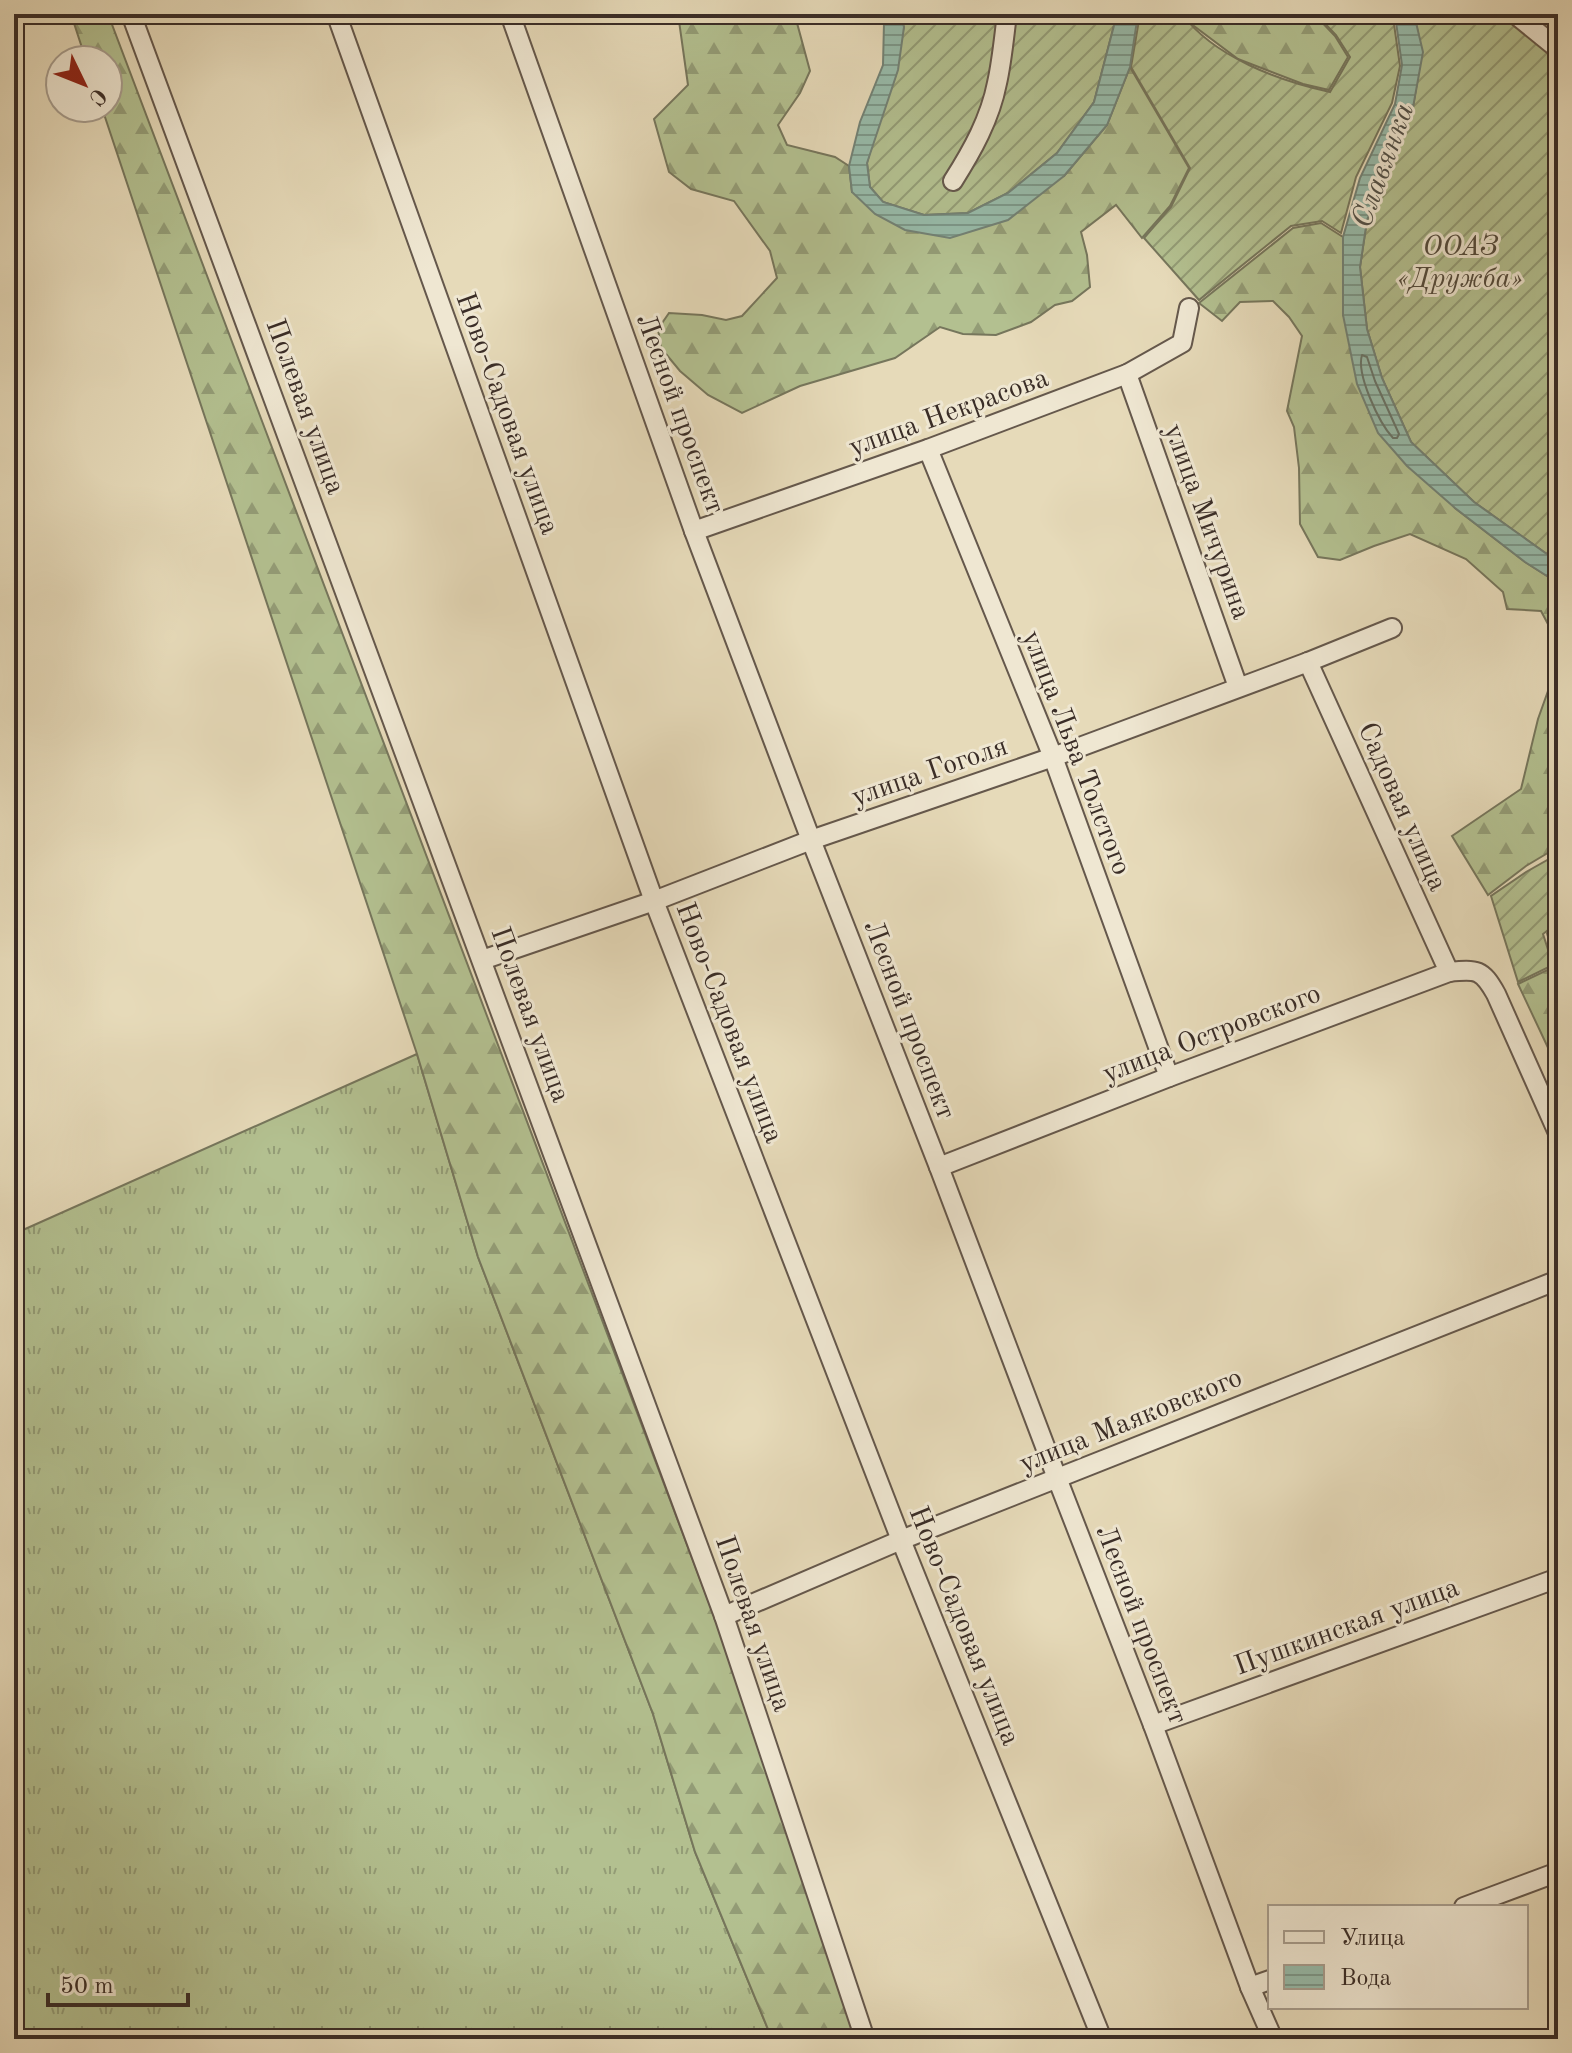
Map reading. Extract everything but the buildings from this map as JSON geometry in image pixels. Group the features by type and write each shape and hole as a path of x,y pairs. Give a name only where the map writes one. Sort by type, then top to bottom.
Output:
{"street":[{"name":"Полевая улица","path":"131,14 724,1616 865,2039"},
{"name":"Ново-Садовая улица","path":"339,14 337,16 654,901 901,1540 1102,2039"},
{"name":"Лесной проспект","path":"510,14 694,531 1153,1725 1250,1987 1273,2039"},
{"path":"953,181 985,125 997,86 1007,14"},
{"path":"1515,14 1558,49"},
{"name":"улица Некрасова","path":"694,531 928,449 1127,374 1182,343 1189,308"},
{"name":"улица Мичурина","path":"1127,374 1238,687"},
{"name":"улица Льва Толстого","path":"928,449 1053,757 1169,1077"},
{"name":"улица Гоголя","path":"482,960 654,901 811,840 1053,757 1392,628"},
{"name":"Садовая улица","path":"1308,662 1449,972"},
{"path":"1449,972 1472,970 1486,978 1558,1133"},
{"name":"улица Островского","path":"939,1167 1449,972"},
{"name":"улица Маяковского","path":"724,1616 901,1540 1558,1280"},
{"name":"Пушкинская улица","path":"1153,1725 1558,1578"},
{"path":"1469,1905 1558,1872"},
{"path":"1250,1987 1268,1981"}],"green space":[{"path":"71,14 108,14 119,44 81,44"},
{"path":"684,14 783,14 797,23 810,71 800,93 778,125 787,145 835,157 849,166 852,192 1064,176 1107,125 1130,67 1189,168 1170,206 1142,238 1116,205 1081,232 1090,287 1072,301 1055,305 1031,322 996,335 963,334 940,327 895,358 800,386 742,413 708,395 680,371 661,348 658,329 669,313 726,320 742,316 777,278 770,251 734,201 691,189 669,172 654,119 688,85 679,21"},
{"path":"900,14 1117,14 1094,102 1057,153 1008,193 968,213 924,215 883,202 870,187 867,163 904,27"},
{"path":"1140,14 1182,14 1211,43 1229,55 1269,74 1330,92 1350,57 1336,35 1316,14 1388,14 1394,24 1400,66 1392,103 1356,177 1341,233 1322,221 1291,226 1199,300 1144,238 1171,207 1190,168 1131,67"},
{"path":"1183,14 1314,14 1335,36 1348,57 1329,90 1303,84 1238,59 1190,23"},
{"name":"ООАЗ «Дружба»","path":"1414,14 1558,14 1558,562 1474,502 1411,442 1382,378 1367,329 1360,267 1367,220 1412,113 1422,52"},
{"path":"124,56 874,2039 772,2039 695,1852 653,1714 478,1257 417,1054 107,124 124,124"},
{"path":"1321,223 1343,237 1343,315 1455,508 1525,562 1558,583 1558,643 1541,611 1507,609 1503,592 1466,559 1410,534 1340,560 1318,557 1300,524 1299,468 1294,427 1287,411 1302,336 1273,301 1240,302 1222,321 1199,303 1293,228"},
{"path":"1558,663 1558,805 1550,813 1556,848 1488,895 1452,836 1521,789 1538,719"},
{"path":"1558,854 1558,922 1543,934 1553,965 1518,982 1491,896"},
{"path":"1558,924 1558,1069 1518,984 1556,966 1547,933"},
{"path":"417,1054 478,1257 653,1714 695,1852 772,2039 14,2039 14,1234"}],"water":[{"path":"881,14 900,14 904,27 898,70 867,163 870,187 883,202 924,215 968,213 1008,193 1057,153 1094,102 1117,14 1138,14 1130,67 1107,125 1064,176 1008,220 950,238 905,230 875,214 852,192 849,166 860,122 883,65 884,23"},
{"name":"Славянка","path":"1391,14 1414,14 1423,52 1412,113 1367,220 1360,267 1367,329 1382,378 1411,442 1474,502 1558,562 1558,583 1525,562 1455,508 1407,466 1378,433 1357,384 1343,315 1343,237 1360,178 1395,104 1402,65 1396,22"}]}
